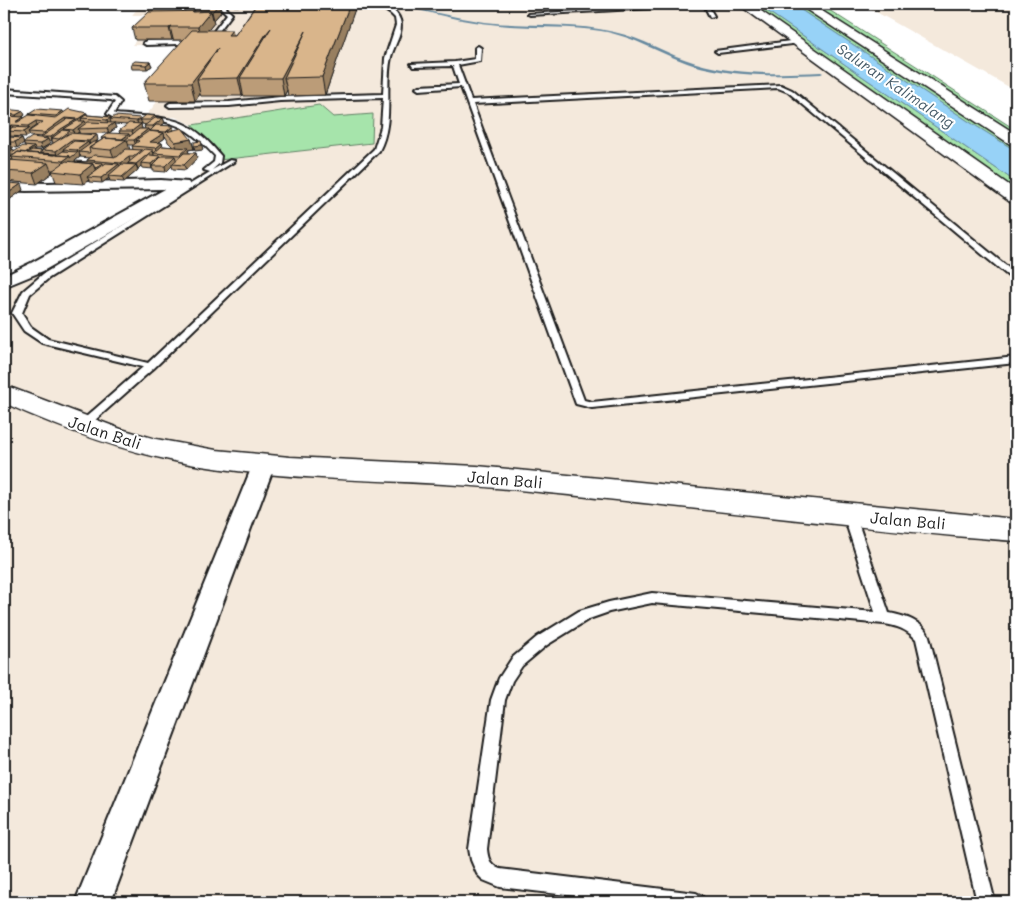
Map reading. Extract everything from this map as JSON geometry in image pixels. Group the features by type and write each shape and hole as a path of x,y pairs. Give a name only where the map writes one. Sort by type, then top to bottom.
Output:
{"main road":[{"path":"744,4 1016,198"},
{"path":"817,7 1016,130"},
{"path":"817,7 924,82 1016,142"},
{"path":"924,82 938,81"},
{"name":"Jalan Bali","path":"4,393 82,426 134,443 181,453 264,464 475,476 1016,530"}],"street":[{"path":"4,186 36,189 115,184 183,185"},
{"path":"4,282 38,267 183,185"},
{"path":"93,902 264,464"}],"lane":[{"path":"146,43 208,42 230,14 223,8 226,4"},
{"path":"82,426 150,366 377,150 383,136 388,58 399,24 397,17 391,11 378,4"},
{"path":"614,4 619,9"},
{"path":"530,14 705,4 712,16"},
{"path":"1012,4 1016,6"},
{"path":"718,51 798,42"},
{"path":"413,66 455,64 478,60 478,48"},
{"path":"455,64 580,402 592,405 1016,360"},
{"path":"419,88 463,85"},
{"path":"470,102 779,86 790,91 1016,278"},
{"path":"4,91 113,98 118,102 110,114 114,116 164,119 178,123 208,145 220,159 212,168 183,185"},
{"path":"170,105 386,96"},
{"path":"150,366 44,341 27,329 17,313 26,293 46,276 232,161"},
{"path":"849,514 884,618"},
{"path":"696,902 500,878 488,874 480,864 478,849 498,700 512,670 517,662 542,641 584,615 609,606 652,598 884,618 903,622 914,627 922,636 986,902"}],"shaded area":[{"path":"37,4 742,4 1016,200 1016,902 4,902 4,283 55,260 193,180 219,160 372,143 373,114 333,117 319,105 192,125 175,117 145,117 201,46 132,45 158,15 132,15 138,8 72,9"},
{"path":"862,4 1016,4 1016,91"}],"green space":[{"path":"744,4 757,4 1016,182 1016,198"},
{"path":"792,4 804,4 814,10 829,10 1016,130 1016,151 968,121"},
{"path":"319,105 333,117 373,114 372,143 219,160 192,125"}],"water":[{"name":"Saluran Kalimalang","path":"757,4 792,4 1016,151 1016,182"}],"building":[{"path":"153,4 187,4 184,8 148,8"},
{"path":"200,4 219,4 212,12 193,12"},
{"path":"257,4 350,4 322,77 284,78 306,31 281,78 240,78 271,28 238,78 197,79 218,48 191,83 144,83 192,30 232,30 228,35 235,35"},
{"path":"211,11 198,27 132,28 149,12"},
{"path":"135,61 150,62 146,65 131,64"},
{"path":"4,109 23,111 16,115 4,114"},
{"path":"37,109 63,111 56,116 29,114"},
{"path":"69,109 87,113 78,119 65,118 44,133 28,132 43,122 36,121 28,126 12,125 5,130 4,116 24,117 16,122 18,122 29,115 56,118"},
{"path":"86,115 111,117 107,120 81,118"},
{"path":"146,115 155,116 150,120 140,120"},
{"path":"115,116 141,118 137,121 110,119"},
{"path":"155,118 163,118 153,126 144,126"},
{"path":"68,119 76,120 51,137 41,137"},
{"path":"77,121 85,121 73,130 64,129"},
{"path":"88,122 114,123 107,128 78,129"},
{"path":"129,123 141,124 132,131 119,131"},
{"path":"156,125 173,126 166,132 150,131"},
{"path":"13,127 30,128 24,132 6,131"},
{"path":"182,128 191,139 175,142 166,132"},
{"path":"139,129 148,129 134,140 125,140"},
{"path":"63,130 70,131 59,139 52,138"},
{"path":"149,131 164,133 150,142 162,143 156,148 132,146 139,141 136,140"},
{"path":"70,133 97,135 89,141 71,140 56,151 42,150"},
{"path":"108,133 129,134 122,139 101,138"},
{"path":"9,137 22,138 15,142 4,142"},
{"path":"32,137 48,139 40,144 23,143"},
{"path":"105,138 126,140 111,150 89,148"},
{"path":"74,141 88,142 77,150 63,149"},
{"path":"201,141 202,145 194,146 194,142"},
{"path":"93,142 98,142 89,148 89,153 79,152"},
{"path":"23,146 34,147 25,153 18,152 14,155 9,155"},
{"path":"162,146 188,148 180,155 154,153"},
{"path":"4,148 13,149 4,155"},
{"path":"126,149 142,150 121,163 87,160 94,155 117,157"},
{"path":"145,149 153,150 136,164 128,163"},
{"path":"32,150 42,151 38,154 27,153"},
{"path":"63,151 78,152 70,158 70,156 57,155"},
{"path":"18,152 70,156 63,161 11,157"},
{"path":"41,153 56,154 39,154"},
{"path":"184,153 196,153 184,165 172,164"},
{"path":"150,155 160,156 151,164 141,163"},
{"path":"162,156 175,156 165,166 152,166"},
{"path":"5,157 12,157 13,160 4,163"},
{"path":"9,160 48,163 33,173 4,171 4,163"},
{"path":"66,161 93,164 80,174 52,171"},
{"path":"76,161 103,163 95,168 93,164"},
{"path":"106,163 119,164 101,178 87,177"},
{"path":"122,164 136,165 122,177 108,176"},
{"path":"8,183 21,184 7,194 4,194 4,186"}],"waterway":[{"path":"405,4 443,15 483,22 602,30 631,38 696,65 714,69 767,74 821,73"}]}
